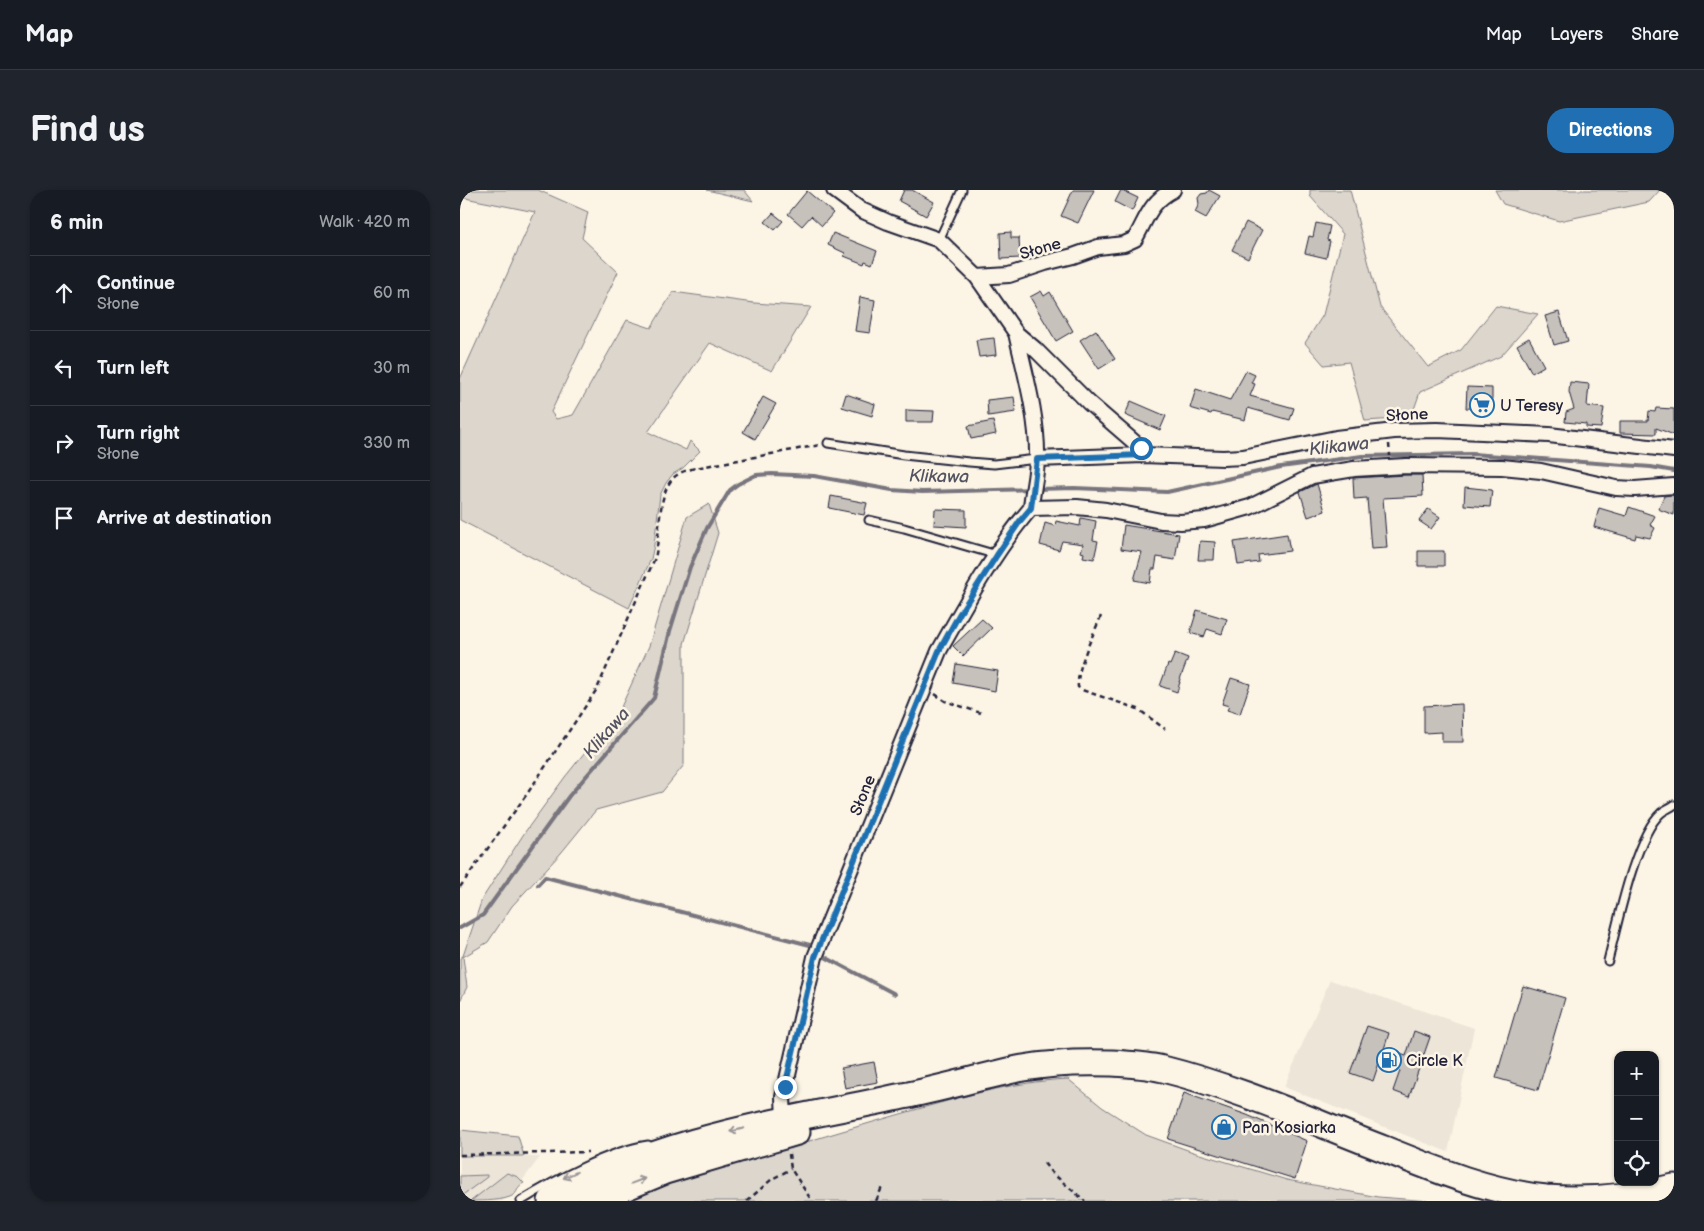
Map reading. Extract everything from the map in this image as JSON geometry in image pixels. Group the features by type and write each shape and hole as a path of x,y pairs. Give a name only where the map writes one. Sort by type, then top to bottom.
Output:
{"highway":[{"path":"594,1201 664,1171 787,1137 906,1096 1026,1068 1087,1062 1161,1068 1223,1088 1436,1170 1492,1187 1544,1197 1569,1199 1624,1196 1674,1187"},
{"path":"551,1201 666,1144 787,1137"}],"street":[{"path":"834,190 861,210 888,222 939,240 977,277 1016,333 1035,349 1089,403 1141,448 1143,455"},
{"name":"Słone","path":"977,277 1009,275 1098,247 1124,244 1135,239 1153,204 1173,190"},
{"path":"1016,333 1028,384 1036,434 1036,474 1031,502 1106,510 1161,521 1204,520 1250,507 1312,476 1354,469 1406,466 1502,467 1541,471 1616,488 1635,490 1674,486"},
{"name":"Słone","path":"1037,459 1143,455 1223,458 1243,456 1336,438 1436,430 1549,435 1674,450"},
{"name":"Słone","path":"787,1137 783,1097 815,957 939,651 960,613 1031,502"}],"lane":[{"path":"939,240 962,190"},
{"path":"828,443 904,455 994,464 1037,459"},
{"path":"869,520 904,528 997,555"},
{"path":"1608,961 1632,871 1644,837 1660,813 1674,805"},
{"path":"521,1201 548,1185 606,1158 638,1147 666,1144"}],"path":[{"path":"460,887 527,794 597,689 655,558 664,492 672,478 677,474 695,468 828,443"},
{"path":"1101,616 1080,668 1077,679 1078,687 1138,709 1165,729"},
{"path":"926,683 938,697 945,701 981,713"},
{"path":"787,1137 791,1169 812,1201"},
{"path":"460,1155 588,1152"},
{"path":"1044,1164 1085,1201"},
{"path":"746,1201 772,1179 791,1169"},
{"path":"876,1201 883,1185"}],"shaded area":[{"path":"460,190 538,190 588,212 582,238 618,272 551,412 556,419 573,415 627,320 651,328 673,292 754,303 811,307 772,371 710,343 648,432 686,450 690,441 700,451 683,468 673,474 660,495 651,559 629,608 460,520 460,379 535,212 460,197"},
{"path":"707,190 744,190 753,201"},
{"path":"1310,190 1350,190 1380,307 1428,367 1461,350 1496,306 1538,314 1501,356 1420,392 1411,418 1365,421 1349,362 1324,365 1305,343 1323,315 1343,234 1310,196"},
{"path":"1495,190 1660,190 1649,202 1559,221 1503,204"},
{"path":"709,504 718,533 684,644 684,765 662,792 596,810 561,853 512,906 488,942 463,957 467,987 460,1001 460,958 463,956 482,899 525,832 565,777 621,707 649,646 687,517"},
{"path":"1330,980 1474,1028 1448,1152 1284,1087"},
{"path":"1068,1079 1102,1107 1146,1135 1193,1152 1287,1180 1378,1197 1431,1201 613,1201 861,1125 961,1097 1003,1087"},
{"path":"460,1130 518,1136 524,1156 460,1156"},
{"path":"460,1156 540,1157 513,1193 502,1201 460,1201"},
{"path":"507,1173 518,1177 524,1183 520,1185 514,1195 499,1200 471,1201"},
{"path":"487,1175 487,1177 460,1197 460,1176"}],"building":[{"path":"904,190 912,190 934,202 926,216 899,201"},
{"path":"1073,190 1094,190 1078,223 1061,216"},
{"path":"1121,190 1138,198 1132,211 1115,202"},
{"path":"1209,190 1220,196 1206,218 1195,212 1199,204 1198,198"},
{"path":"807,191 833,213 822,226 811,216 802,226 788,214"},
{"path":"773,213 783,221 775,230 765,222"},
{"path":"1246,222 1262,230 1248,258 1232,250"},
{"path":"1316,223 1330,226 1327,240 1330,241 1326,258 1305,253 1309,236 1313,237"},
{"path":"1011,232 1011,238 1019,238 1020,258 1001,259 1000,233"},
{"path":"833,233 877,251 872,264 865,261 864,264 844,256 845,253 828,245"},
{"path":"1041,291 1044,296 1050,292 1073,331 1056,341 1030,297"},
{"path":"860,297 875,300 870,333 855,331"},
{"path":"1559,312 1568,341 1554,345 1545,316"},
{"path":"1096,330 1115,359 1099,369 1080,340"},
{"path":"994,338 996,355 979,357 976,340"},
{"path":"1529,338 1544,366 1532,373 1517,345"},
{"path":"1246,371 1255,375 1251,383 1255,384 1250,396 1294,408 1290,420 1248,408 1245,420 1190,408 1196,389 1230,400"},
{"path":"1570,382 1589,384 1587,406 1604,408 1601,428 1565,422 1566,412 1574,409 1569,392"},
{"path":"1467,387 1492,388 1492,409 1466,408"},
{"path":"846,394 875,404 872,416 842,407"},
{"path":"763,397 776,404 755,439 743,432"},
{"path":"1014,397 1016,412 988,416 987,400"},
{"path":"1131,401 1166,416 1160,430 1125,415"},
{"path":"1656,408 1674,409 1674,435 1656,428 1656,434 1620,433 1620,421 1648,421 1649,411 1655,412"},
{"path":"906,410 934,411 933,422 906,422"},
{"path":"993,421 996,434 971,439 968,426"},
{"path":"1422,475 1423,496 1383,498 1387,548 1371,549 1367,498 1354,499 1353,478"},
{"path":"1317,484 1325,511 1308,517 1300,492"},
{"path":"1465,487 1492,490 1490,507 1464,505"},
{"path":"831,496 867,503 864,515 829,508"},
{"path":"1664,496 1674,496 1674,515 1658,509"},
{"path":"1629,507 1655,516 1650,525 1655,528 1650,538 1636,535 1635,539 1594,527 1599,508 1626,516"},
{"path":"935,509 966,510 966,527 934,525"},
{"path":"1428,509 1440,517 1431,529 1419,521"},
{"path":"1081,518 1096,521 1093,540 1098,541 1094,559 1083,557 1084,553 1081,552 1083,544 1062,541 1059,550 1040,545 1045,523 1055,526 1056,521 1080,526"},
{"path":"1124,525 1179,534 1175,560 1157,557 1155,569 1152,569 1150,583 1134,580 1142,552 1121,549"},
{"path":"1287,534 1290,551 1258,555 1259,562 1238,565 1234,542"},
{"path":"1200,541 1215,542 1214,560 1198,560"},
{"path":"1418,551 1444,551 1444,566 1418,566"},
{"path":"1197,610 1227,619 1222,634 1207,629 1204,637 1190,633"},
{"path":"982,619 992,628 963,656 953,646"},
{"path":"1175,653 1188,658 1177,692 1160,686 1168,664 1170,665"},
{"path":"956,664 998,671 995,691 953,683"},
{"path":"1231,678 1250,684 1240,714 1227,710 1229,706 1222,704"},
{"path":"1462,704 1463,742 1442,742 1442,732 1424,733 1424,706"},
{"path":"1523,986 1565,998 1538,1090 1496,1078"},
{"name":"Circle K","path":"1367,1026 1389,1033 1384,1049 1406,1056 1414,1031 1430,1037 1409,1097 1393,1091 1400,1071 1379,1063 1373,1081 1350,1073"},
{"path":"874,1062 878,1082 845,1088 841,1068"},
{"name":"Pan Kosiarka","path":"1184,1093 1247,1115 1307,1141 1295,1179 1168,1139"}],"waterway":[{"name":"Klikawa","path":"460,928 483,915 569,796 654,698 670,631 690,567 707,528 730,490 756,475 814,476 892,490 922,492 1074,488 1167,492 1281,467 1362,456 1472,454 1651,467 1674,471"},
{"path":"538,885 545,877 810,945"},
{"path":"825,957 895,994"}],"place":[{"name":"U Teresy","path":"1482,405"},
{"name":"Circle K","path":"1389,1060"},
{"name":"Pan Kosiarka","path":"1224,1127"}],"route":[{"path":"785,1087 815,957 939,651 960,613 997,555 1031,508 1037,459 1143,455 1141,448"}]}
